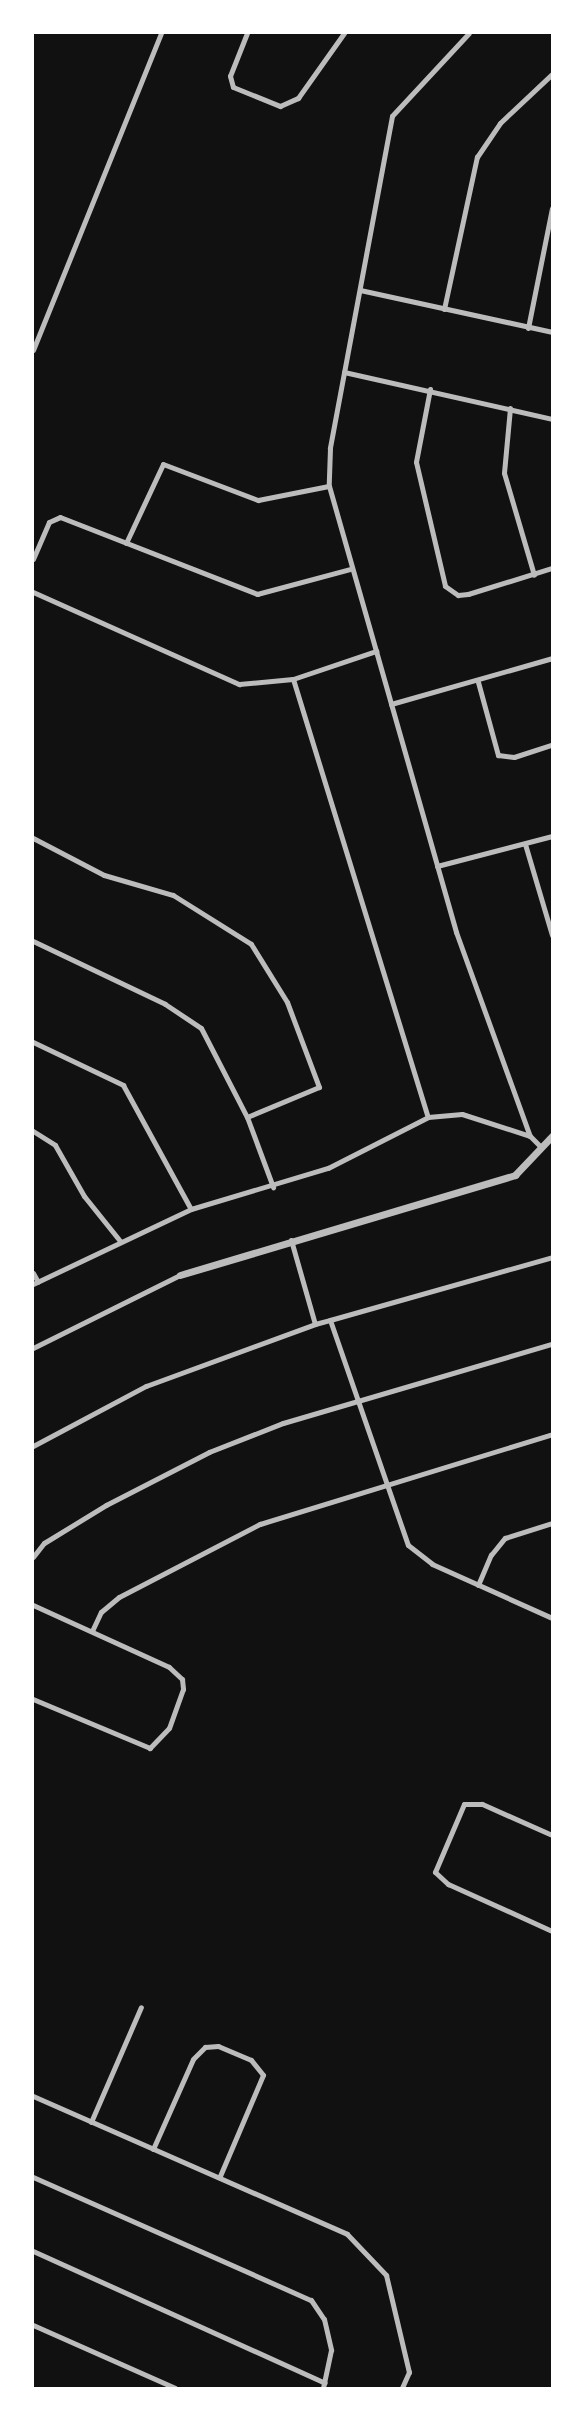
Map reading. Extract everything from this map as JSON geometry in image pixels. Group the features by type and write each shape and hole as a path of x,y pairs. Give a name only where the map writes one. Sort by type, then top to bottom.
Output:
{"street":[{"path":"33,350 161,33"},
{"path":"247,33 230,76 233,87 280,106 298,98 344,33"},
{"path":"469,33 392,116 328,459 329,486 350,569 376,651 437,866 530,1136 539,1145"},
{"path":"444,309 477,157 500,123 551,78"},
{"path":"528,328 552,208"},
{"path":"360,290 552,333"},
{"path":"344,372 430,389 552,418"},
{"path":"430,389 416,462 441,581 458,595 552,568"},
{"path":"510,408 504,473 534,574"},
{"path":"126,543 163,464 262,501 329,486"},
{"path":"33,559 50,522 60,517 257,594 350,569"},
{"path":"33,592 239,684 293,678 376,651"},
{"path":"391,704 478,682 552,658"},
{"path":"293,678 428,1117"},
{"path":"478,682 498,755 514,757 552,745"},
{"path":"437,866 552,836"},
{"path":"33,838 104,875 173,895 251,944 287,1002 319,1087 247,1117"},
{"path":"525,844 552,935"},
{"path":"33,941 165,1004 201,1028 247,1117 273,1186"},
{"path":"33,1042 123,1085 190,1209"},
{"path":"33,1273 35,1283 190,1209 328,1168 428,1117 462,1114 530,1136"},
{"path":"33,1131 55,1145 84,1196 120,1241"},
{"path":"33,1348 180,1275 515,1175 539,1145 552,1136"},
{"path":"291,1240 315,1324"},
{"path":"33,1446 146,1386 315,1324 552,1257"},
{"path":"330,1320 408,1545 432,1564 552,1618"},
{"path":"33,1557 44,1543 106,1505 209,1452 283,1423 358,1404 552,1344"},
{"path":"92,1631 109,1603 225,1541 285,1514 552,1434"},
{"path":"478,1585 490,1555 506,1538 552,1523"},
{"path":"33,1605 168,1667 182,1679 176,1714 161,1740 139,1747 33,1699"},
{"path":"552,1835 482,1804 464,1804 435,1872 448,1884 552,1931"},
{"path":"91,2122 141,2007"},
{"path":"153,2149 193,2059 205,2047 218,2046 251,2060 262,2075 220,2176"},
{"path":"33,2096 348,2234 386,2276 408,2372 402,2388"},
{"path":"33,2177 311,2300 324,2319 331,2350 324,2385 33,2251"},
{"path":"33,2325 175,2388"}]}
